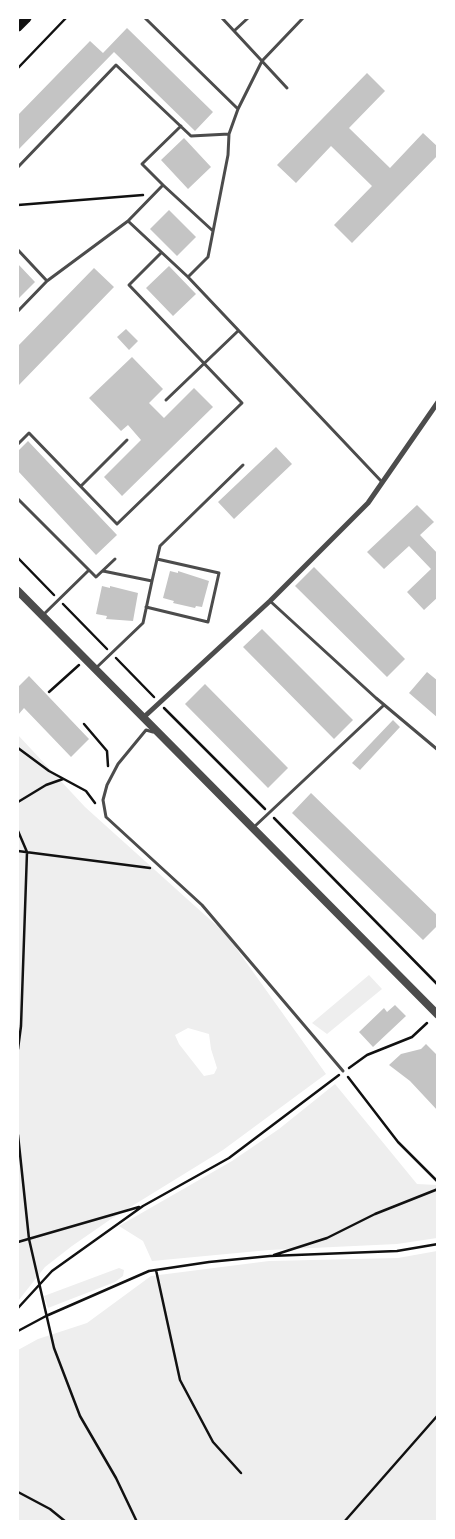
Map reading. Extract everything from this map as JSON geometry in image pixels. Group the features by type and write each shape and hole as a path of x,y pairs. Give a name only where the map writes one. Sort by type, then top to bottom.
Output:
{"main road":[{"path":"18,27 27,18"}],"street":[{"path":"144,716 270,601 368,503 438,402"},
{"path":"18,591 254,827 438,1015"}],"lane":[{"path":"145,18 238,109"},
{"path":"222,18 287,88"},
{"path":"234,31 248,18"},
{"path":"188,277 208,257 228,155 229,134 238,109 262,61 303,18"},
{"path":"18,167 116,65 190,136 229,134"},
{"path":"181,126 142,164 213,231"},
{"path":"18,311 47,281 128,221 164,185"},
{"path":"128,221 188,277 382,482"},
{"path":"18,250 47,281"},
{"path":"18,444 29,433 117,524 242,403 128,285 161,253"},
{"path":"166,400 238,331"},
{"path":"81,486 127,440"},
{"path":"95,668 143,623 160,546 243,465"},
{"path":"18,499 96,577 115,559"},
{"path":"146,608 208,622 220,573 157,559"},
{"path":"42,616 89,570"},
{"path":"103,570 152,581"},
{"path":"270,601 384,705 438,750"},
{"path":"254,827 384,705"},
{"path":"201,774 193,772 150,730 146,730 118,764 107,785 104,800 106,817 202,905 343,1072"}],"path":[{"path":"18,68 66,18"},
{"path":"18,205 155,194"},
{"path":"18,558 438,985"},
{"path":"49,692 86,659"},
{"path":"84,724 107,751 107,785"},
{"path":"18,748 64,779 86,791 106,817"},
{"path":"18,802 46,785 64,779"},
{"path":"18,831 27,852 21,1026 18,1049"},
{"path":"18,851 163,870"},
{"path":"18,1308 52,1271 143,1206 229,1158 343,1072 367,1056 412,1037 427,1023"},
{"path":"343,1072 398,1142 438,1182"},
{"path":"18,1135 29,1239 54,1348 80,1416 138,1522"},
{"path":"270,1256 327,1238 375,1214 438,1189"},
{"path":"18,1242 143,1206"},
{"path":"18,1332 46,1316 156,1270 270,1256 397,1251 438,1244"},
{"path":"156,1270 180,1380 213,1442 240,1473"},
{"path":"344,1522 438,1415"},
{"path":"18,1492 50,1509 66,1522"}],"shaded area":[{"path":"18,735 85,807 226,934 326,1074 223,1150 111,1219 72,1246 45,1267 18,1301","holes":["188,1028 209,1034 217,1068 214,1074 204,1076 179,1044 175,1035"]},
{"path":"369,975 382,989 327,1034 312,1023"},
{"path":"335,1084 417,1184 437,1185 437,1238 397,1244 269,1250 152,1261 143,1241 119,1226 232,1161 279,1129"},
{"path":"437,1251 437,1521 18,1522 18,1350 38,1339 87,1323 151,1276 269,1261 398,1258"},
{"path":"119,1268 124,1270 123,1276 115,1282 48,1308 44,1296"}],"building":[{"path":"127,28 213,112 195,131 114,52 18,150 18,115 90,41 103,53"},
{"path":"367,73 385,91 349,128 390,168 423,133 438,147 438,155 352,243 334,225 372,186 331,146 296,183 277,165"},
{"path":"184,138 211,167 188,189 161,160"},
{"path":"169,210 196,237 177,256 150,229"},
{"path":"18,264 35,282 18,299"},
{"path":"169,266 196,294 173,316 146,288"},
{"path":"94,268 114,287 18,386 18,346"},
{"path":"126,329 138,341 129,350 117,337"},
{"path":"132,357 163,389 149,403 164,418 194,388 213,407 122,496 104,477 141,440 128,425 121,431 89,398"},
{"path":"28,441 117,535 96,555 18,471 18,451"},
{"path":"276,447 292,464 234,519 218,502"},
{"path":"417,505 434,522 420,535 438,554 438,597 424,610 407,592 431,569 409,546 384,569 367,552"},
{"path":"314,567 405,659 387,677 295,586"},
{"path":"170,571 178,573 178,571 209,581 202,607 196,606 195,608 173,603 174,601 163,598"},
{"path":"102,586 110,588 110,586 138,593 133,621 106,619 107,616 96,614"},
{"path":"262,629 353,720 334,739 243,647"},
{"path":"427,672 438,681 438,718 409,693"},
{"path":"29,676 89,739 71,757 24,708 18,715 18,687"},
{"path":"205,684 288,768 268,788 185,704"},
{"path":"393,720 400,727 360,770 352,763"},
{"path":"311,793 438,916 438,925 423,940 292,813"},
{"path":"395,1005 406,1016 373,1047 359,1032 384,1008 387,1012"},
{"path":"426,1044 438,1056 438,1111 410,1081 389,1065 401,1054 421,1049"}]}
